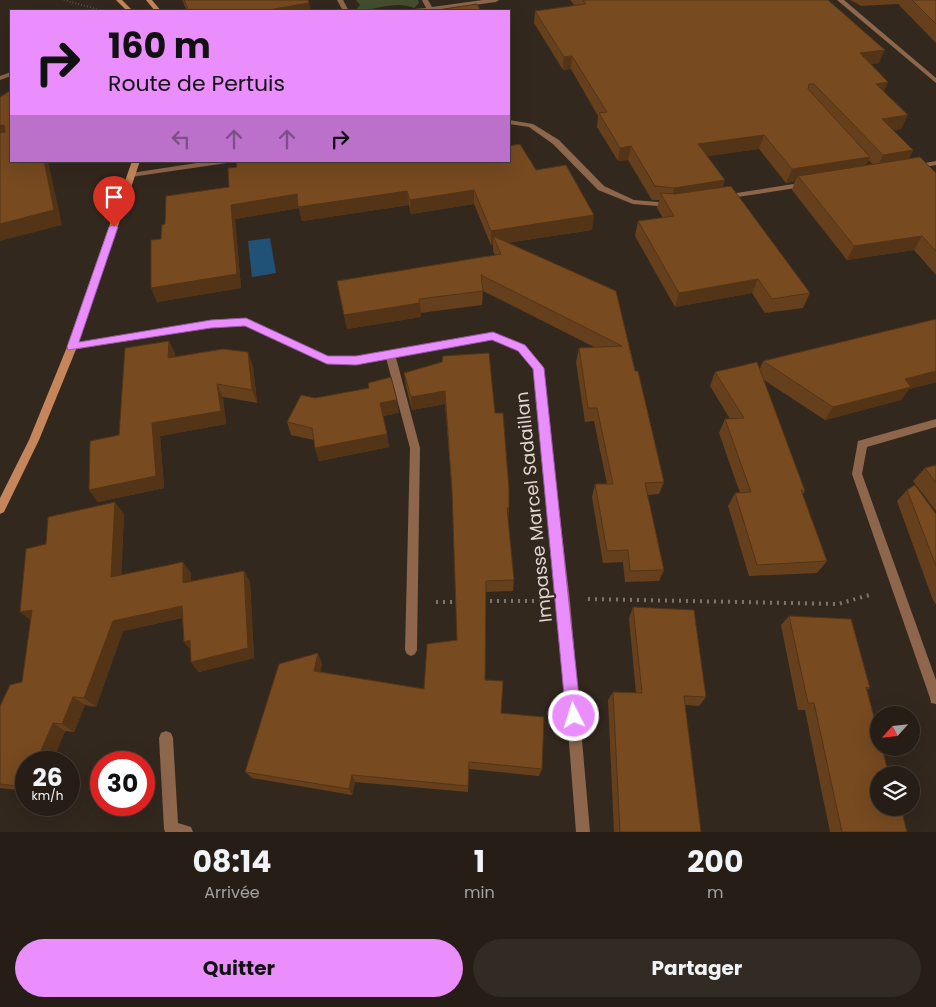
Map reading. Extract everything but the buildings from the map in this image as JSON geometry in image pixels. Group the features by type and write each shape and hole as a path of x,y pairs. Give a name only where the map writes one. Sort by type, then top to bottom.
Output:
{"main road":[{"path":"119,0 129,10"},
{"path":"149,0 157,10"},
{"path":"0,509 34,440 72,347 136,162"}],"street":[{"path":"425,0 430,9"},
{"path":"422,10 496,0"},
{"path":"840,0 936,81"},
{"path":"510,122 531,125 556,142 601,188 634,202 680,204"},
{"path":"131,175 220,162"},
{"path":"909,168 936,163"},
{"path":"719,197 815,182"},
{"name":"Impasse Marcel Sadaillan","path":"72,347 211,324 246,322 327,360 356,360 493,336 521,348 538,368 564,601 584,832"},
{"path":"390,354 415,448 411,650"},
{"path":"936,423 862,444 857,474 936,698"},
{"path":"166,738 171,829 186,832"}],"path":[{"path":"64,0 97,10"},
{"path":"478,602 599,599 838,604 872,594 898,591"},
{"path":"412,602 469,602"}],"green space":[{"path":"356,0 418,0 419,3 414,8 392,5 367,10 356,10 360,5"}],"water":[{"path":"270,238 276,273 252,277 248,241"}],"route":[{"path":"114,227 72,347 211,324 246,322 327,360 356,360 493,336 521,348 538,368 564,601 574,716"}]}
